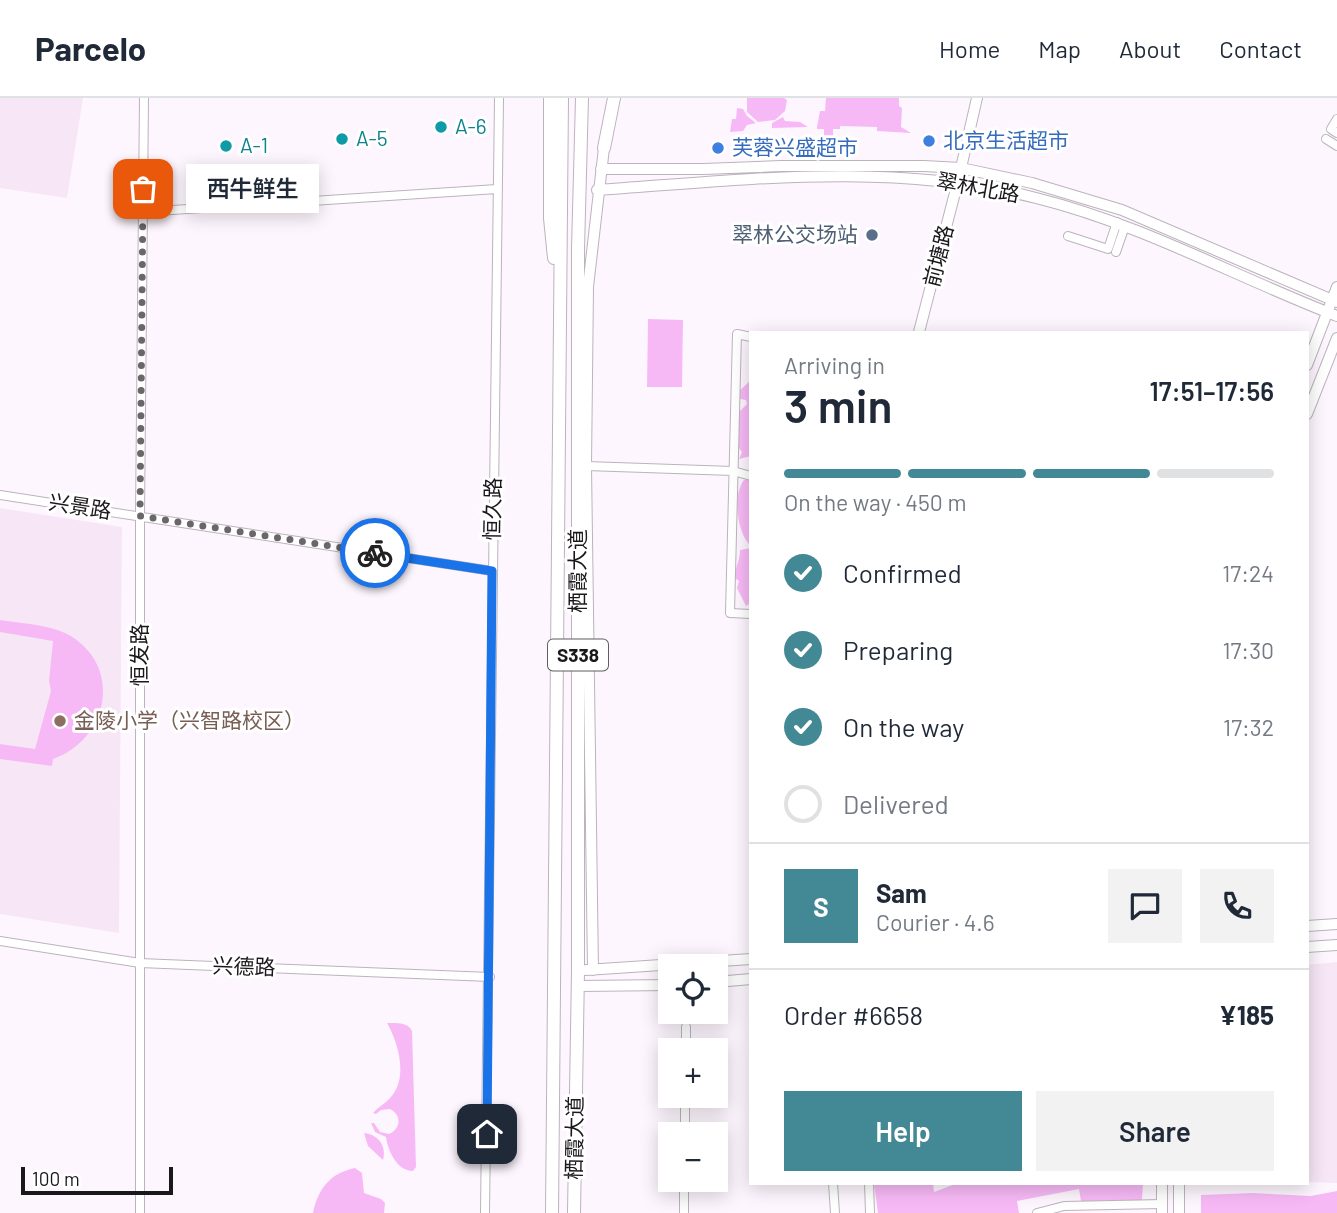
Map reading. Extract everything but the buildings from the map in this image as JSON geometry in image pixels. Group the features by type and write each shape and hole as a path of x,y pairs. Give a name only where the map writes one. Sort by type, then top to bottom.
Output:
{"main road":[{"path":"550,98 550,218 560,328"},
{"name":"栖霞大道","path":"552,1213 562,98"},
{"name":"栖霞大道","path":"574,1213 578,986 578,262 582,98"},
{"path":"604,148 605,98"},
{"path":"593,970 586,466 588,287 597,190 614,98"},
{"name":"前塘路","path":"919,331 977,98"},
{"name":"翠林北路","path":"601,169 781,166 923,166 961,169 1032,183 1122,210 1334,301"},
{"name":"翠林北路","path":"597,190 784,177 868,176 958,181 1036,198 1121,224 1332,314"},
{"path":"1309,361 1332,314 1337,287"},
{"path":"1309,409 1337,338"},
{"path":"1309,926 1337,924"},
{"path":"1309,947 1337,945"},
{"path":"578,971 749,960"},
{"path":"728,981 749,979"},
{"path":"578,986 658,985"},
{"path":"1162,1185 1162,1209"},
{"path":"1180,1185 1180,1213"}],"street":[{"name":"恒发路","path":"140,1213 140,516 144,98"},
{"name":"恒久路","path":"485,1213 499,98"},
{"path":"1337,119 1331,129 1337,133"},
{"path":"1326,139 1337,146"},
{"path":"142,212 497,188"},
{"path":"1068,236 1108,248 1121,224"},
{"path":"1116,252 1121,224"},
{"path":"749,337 737,334 730,613 749,614"},
{"path":"586,466 733,471 749,475"},
{"name":"兴景路","path":"0,495 492,571"},
{"name":"兴德路","path":"0,941 139,963 490,977"},
{"path":"686,1027 686,1038"},
{"path":"834,1185 835,1213"},
{"path":"869,1185 870,1213"},
{"path":"684,1192 684,1213"},
{"path":"1037,1213 1065,1206 1162,1209"}],"shaded area":[{"path":"0,98 83,98 67,198 0,188"},
{"path":"747,98 784,98 787,100 785,111 775,120 758,122 747,112"},
{"path":"826,98 899,98 899,106 902,108 901,127 911,133 877,131 877,127 840,126 840,129 833,129 833,143 824,142 824,129 817,127 820,111 825,111"},
{"path":"737,108 743,109 756,123 747,125 743,131 730,132 732,119 736,119"},
{"path":"783,117 785,121 800,122 808,127 772,128 772,123"},
{"path":"648,319 683,320 682,387 647,387"},
{"path":"749,382 749,456 739,459 742,452 738,447 738,413 747,404 746,400 740,399 739,391"},
{"path":"749,479 749,544 739,524 737,504 744,480"},
{"name":"金陵小学（兴智路校区）","path":"0,508 122,527 119,933 0,914"},
{"path":"749,548 749,604 746,606 737,588 739,581 735,578 740,550"},
{"path":"0,620 38,625 66,633 89,652 99,669 103,686 102,704 96,721 86,737 71,750 53,759 52,766 0,759 0,744 35,749 51,691 49,681 53,641 0,632"},
{"path":"1337,962 1337,1183 1309,1182 1309,965"},
{"path":"387,1023 405,1025 412,1031 416,1167 413,1171 398,1164 391,1154 386,1137 375,1132 371,1123 374,1123 380,1132 389,1134 398,1125 397,1115 390,1109 373,1113 390,1098 399,1081 398,1050"},
{"path":"364,1133 380,1142 384,1150 383,1160 368,1146"},
{"path":"355,1168 362,1173 364,1193 385,1203 384,1213 313,1213 326,1183 346,1170"},
{"path":"874,1185 933,1185 934,1192 953,1185 1143,1185 1142,1200 1081,1201 1079,1189 1017,1201 1019,1213 878,1213"},
{"path":"1337,1191 1337,1213 1201,1213 1201,1195 1252,1193 1311,1196"}],"way so far":[{"path":"143,189 140,516 375,553"}],"place":[{"name":"A-6","path":"441,127"},
{"name":"A-5","path":"342,139"},
{"name":"北京生活超市","path":"929,141"},
{"name":"A-1","path":"226,146"},
{"name":"芙蓉兴盛超市","path":"718,148"},
{"name":"西牛鲜生","path":"143,189"},
{"name":"翠林公交场站","path":"872,235"},
{"name":"金陵小学（兴智路校区）","path":"60,721"}],"route":[{"path":"375,553 492,571 487,1134"}]}
